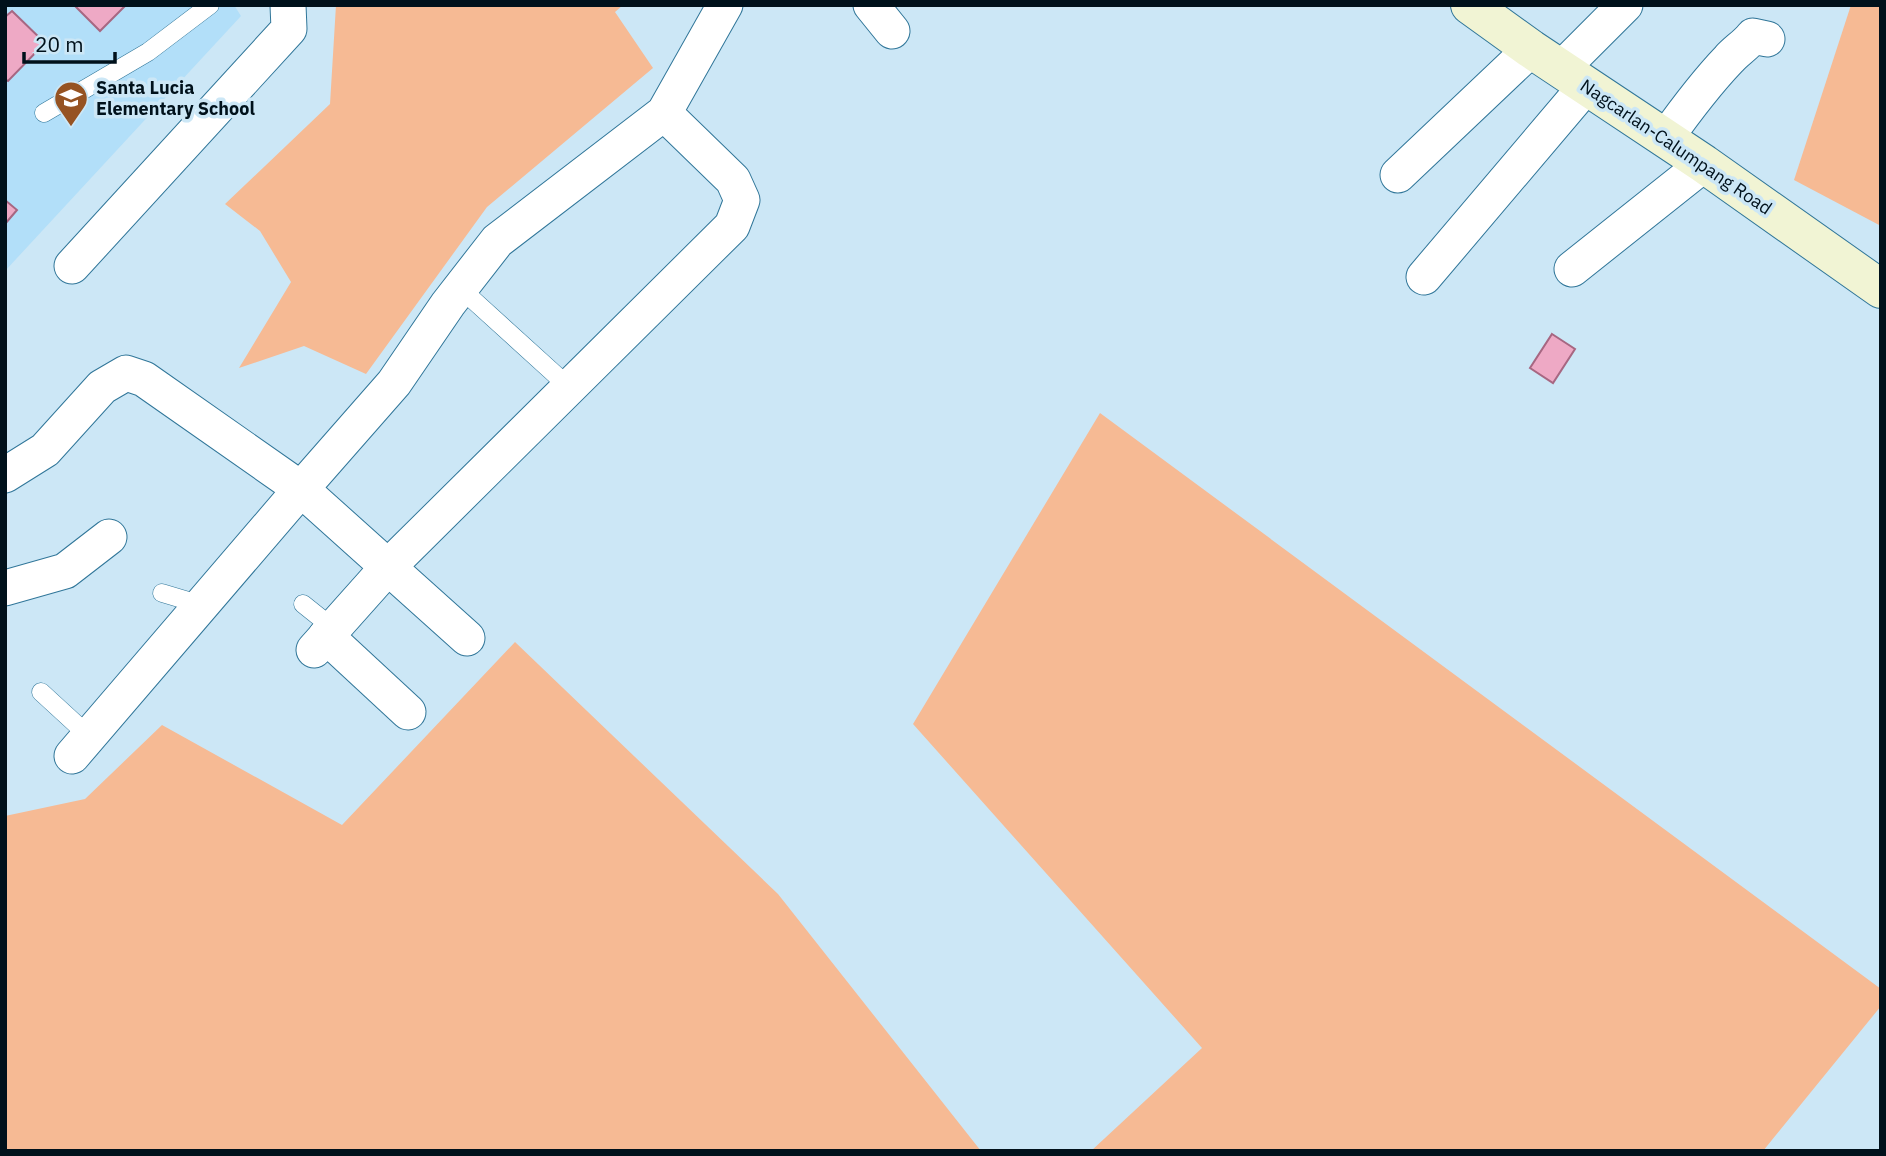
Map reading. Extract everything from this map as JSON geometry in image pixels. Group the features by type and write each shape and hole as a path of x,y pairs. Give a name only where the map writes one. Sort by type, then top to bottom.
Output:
{"main road":[{"name":"Nagcarlan-Calumpang Road","path":"1470,5 1881,289"}],"street":[{"path":"72,266 289,29 288,5"},
{"path":"81,747 394,383 460,288 498,241 664,113 725,5"},
{"path":"1398,175 1560,68 1625,5"},
{"path":"1665,139 1695,97 1731,56 1753,36 1768,39"},
{"path":"1424,277 1560,68"},
{"path":"408,712 324,638 388,567 732,226 742,200 733,180 664,113"},
{"path":"1572,269 1703,164"},
{"path":"5,475 45,450 102,387 125,373 144,379 301,489 467,638"},
{"path":"5,588 65,571 109,537"}],"lane":[{"path":"44,113 148,52 210,5"},
{"path":"460,288 569,387"},
{"path":"162,593 202,605"},
{"path":"303,604 324,638"},
{"path":"41,692 81,747"}],"shaded area":[{"name":"Santa Lucia Elementary School","path":"5,5 234,5 241,16 5,271"},
{"path":"336,5 623,5 615,12 653,68 487,207 366,374 304,346 239,368 291,282 260,231 225,204 330,104"},
{"path":"1851,5 1881,5 1881,226 1794,180"},
{"path":"1100,413 1881,989 1881,1006 1763,1151 1091,1151 1202,1048 913,724"},
{"path":"515,642 778,894 981,1151 5,1151 5,816 85,799 162,725 342,825"}],"building":[{"path":"74,5 126,5 100,31"},
{"path":"12,11 45,43 8,81 5,79 5,17"},
{"path":"5,200 17,210 5,224"},
{"path":"1552,334 1575,349 1553,383 1530,368"}],"place":[{"name":"Santa Lucia Elementary School","path":"71,128"}]}
